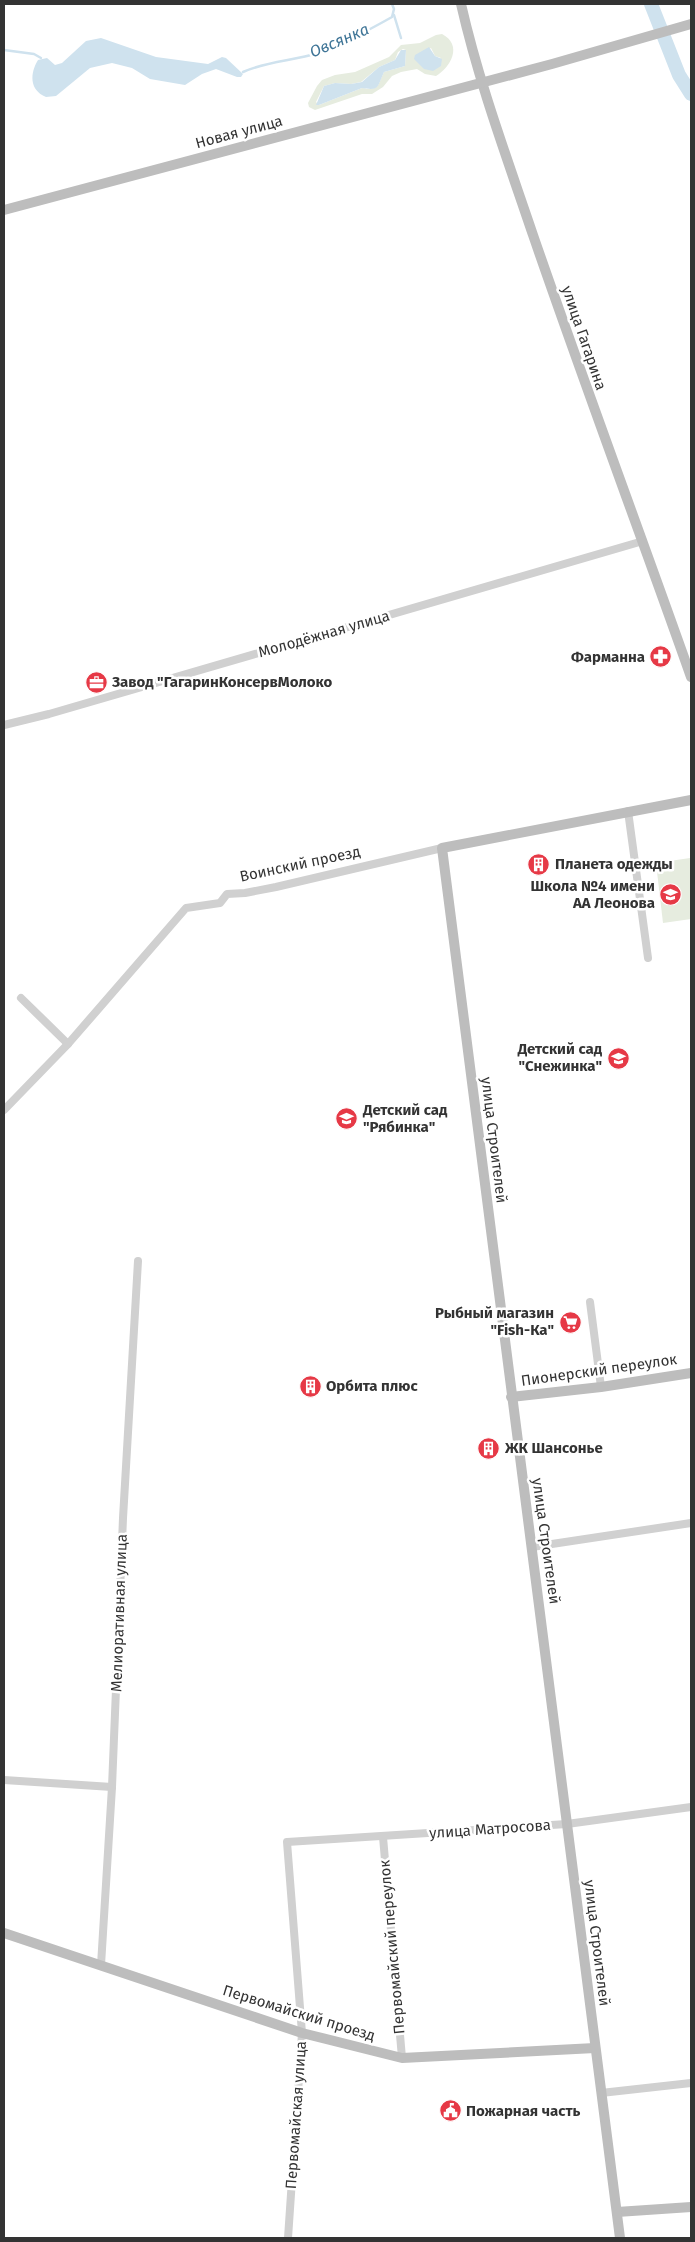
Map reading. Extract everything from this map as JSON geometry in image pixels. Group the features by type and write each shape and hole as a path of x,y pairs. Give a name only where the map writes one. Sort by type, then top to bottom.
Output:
{"main road":[{"name":"улица Гагарина","path":"461,4 481,83 587,392 643,541 691,677"},
{"name":"Новая улица","path":"4,210 481,83 691,24"},
{"name":"Воинский проезд","path":"442,848 691,800"},
{"name":"улица Строителей","path":"442,848 620,2238"},
{"name":"Пионерский переулок","path":"511,1397 601,1387 691,1373"},
{"name":"Первомайский проезд","path":"4,1933 302,2033 402,2058 595,2048"},
{"path":"616,2212 691,2207"}],"street":[{"name":"Молодёжная улица","path":"4,725 643,541"},
{"path":"628,811 648,958"},
{"name":"Воинский проезд","path":"4,1110 68,1044 186,908 220,903 227,894 276,887 442,848"},
{"path":"21,998 68,1044"},
{"name":"Мелиоративная улица","path":"101,1964 112,1787 122,1518 138,1261"},
{"path":"590,1302 601,1387"},
{"path":"532,1547 691,1523"},
{"path":"4,1780 112,1787"},
{"name":"улица Матросова","path":"287,1842 567,1824 691,1807"},
{"name":"Первомайский переулок","path":"383,1837 402,2058"},
{"name":"Первомайская улица","path":"287,1842 302,2033 288,2238"},
{"path":"601,2093 691,2083"}],"shaded area":[{"path":"442,34 448,39 452,44 453,50 450,62 436,76 425,74 417,69 401,72 392,76 383,87 372,94 362,94 315,110 309,107 308,103 322,80 335,75 355,72 389,57 401,45 420,43","holes":["431,48 435,56 441,58 424,69 422,53","403,49 406,50 405,66 384,72 379,84 375,88 362,88 319,105 316,102 324,86 335,83 351,84 361,82 379,67 395,60 398,52"]},
{"path":"690,858 691,919 663,923 656,863"}],"water":[{"path":"101,38 156,57 208,64 222,57 226,58 243,74 241,77 237,77 216,69 202,74 185,85 150,79 132,68 112,63 90,68 56,96 46,97 36,90 33,81 33,70 38,60 47,58 55,65 62,63 86,41"},
{"path":"429,47 435,56 442,59 441,66 433,71 424,69 414,59 415,55"},
{"path":"401,50 406,50 405,66 384,72 377,87 372,89 362,88 316,105 324,86 335,83 351,84 362,82 379,67 395,60"}],"waterway":[{"name":"Овсянка","path":"243,72 252,68 318,53 337,45 392,17 394,9 392,4"},
{"path":"651,4 679,75 691,94"},
{"path":"394,15 401,38"},
{"name":"Овсянка","path":"4,50 34,54 41,58"}],"place":[{"name":"Фарманна","path":"661,657"},
{"name":"Завод \"ГагаринКонсервМолоко","path":"96,682"},
{"name":"Планета одежды","path":"539,864"},
{"name":"Школа №4 имени АА Леонова","path":"671,895"},
{"name":"Детский сад \"Снежинка\"","path":"618,1058"},
{"name":"Детский сад \"Рябинка\"","path":"347,1119"},
{"name":"Рыбный магазин \"Fish-Ка\"","path":"570,1322"},
{"name":"Орбита плюс","path":"310,1386"},
{"name":"ЖК Шансонье","path":"489,1448"},
{"name":"Пожарная часть","path":"450,2111"}]}
